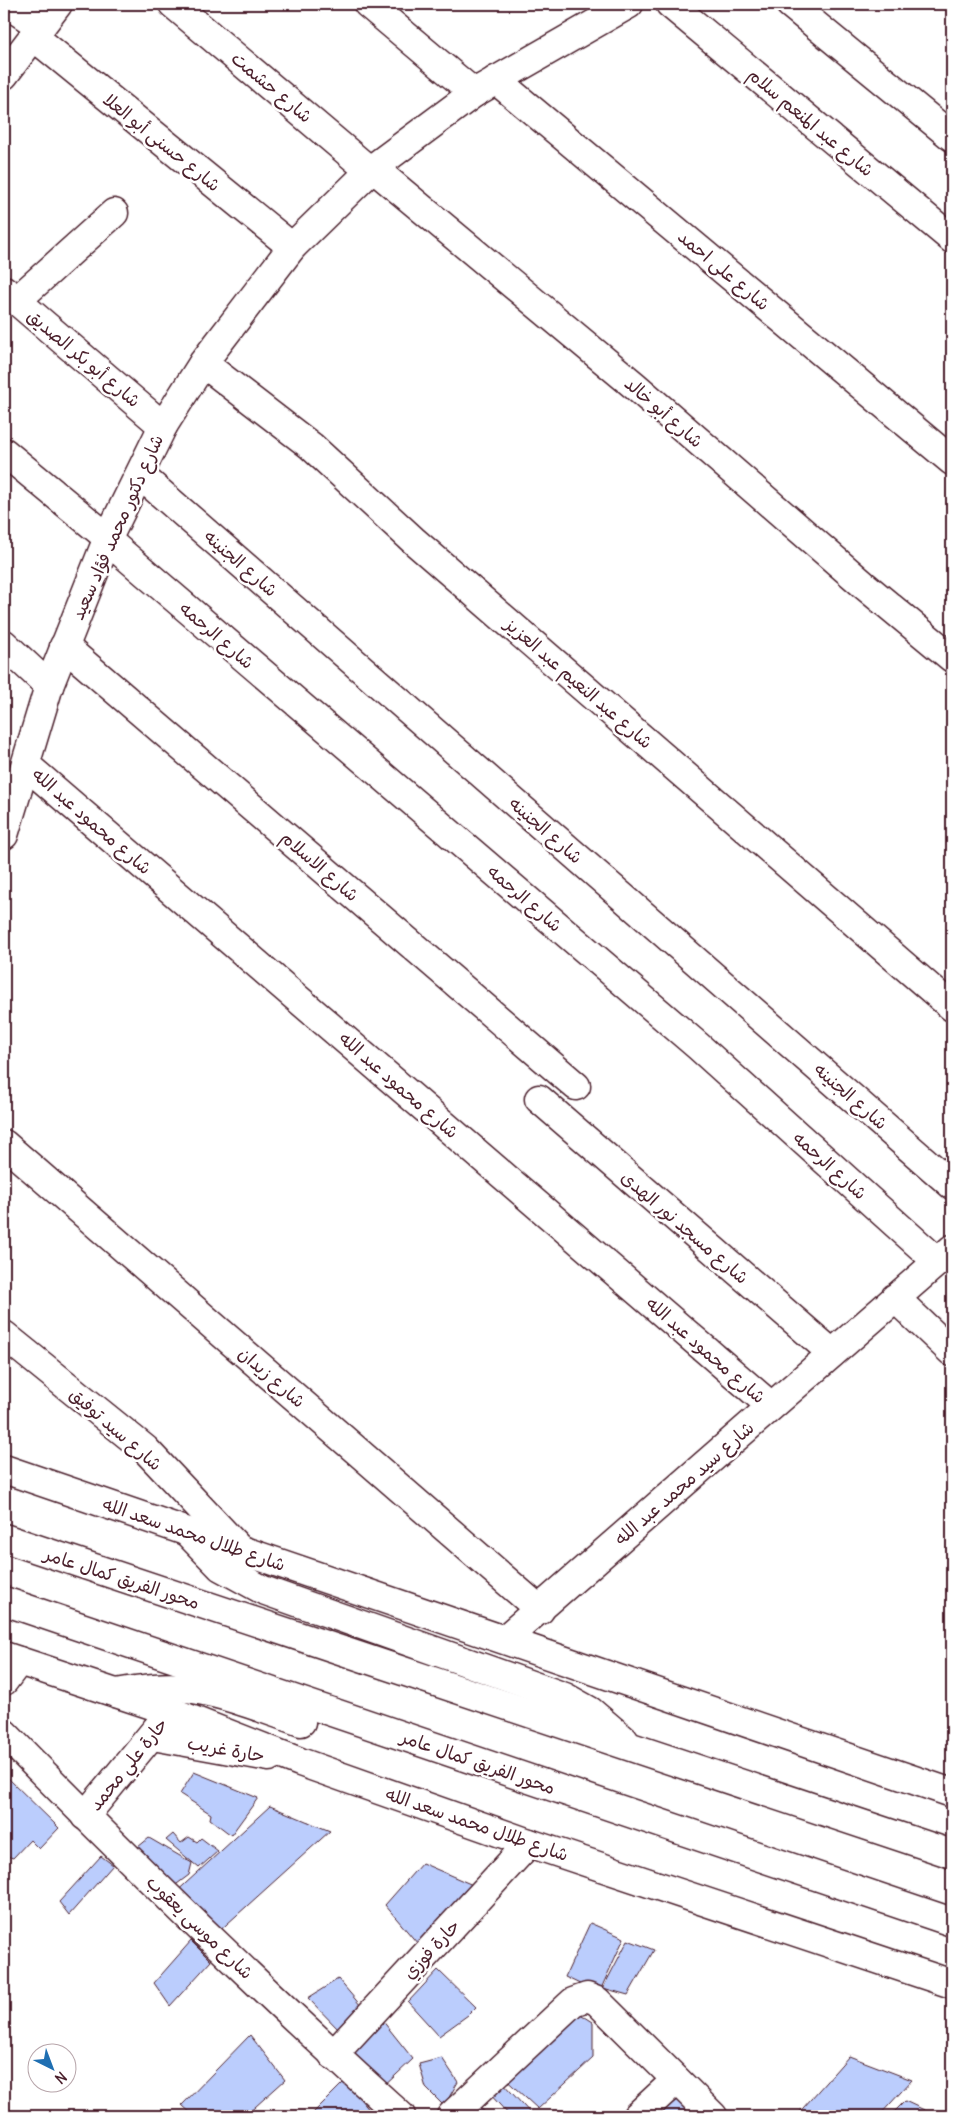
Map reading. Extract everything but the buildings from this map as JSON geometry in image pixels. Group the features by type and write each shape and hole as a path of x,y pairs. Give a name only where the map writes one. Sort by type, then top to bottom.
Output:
{"main road":[{"name":"شارع حسنى أبو العلا","path":"7,4 36,31 292,247"},
{"path":"4,75 58,4"},
{"name":"شارع حشمت","path":"173,4 372,170"},
{"name":"شارع على احمد","path":"368,4 485,87 952,461"},
{"name":"شارع عبد المنعم سلام","path":"670,4 952,239"},
{"path":"790,4 952,137"},
{"name":"شارع دكتور محمد فؤاد سعيد","path":"4,835 49,686 108,539 163,426 203,363 292,247 372,170 485,87 623,5"},
{"name":"شارع أبو خالد","path":"372,170 635,386 864,586 952,658"},
{"path":"10,296 114,214"},
{"name":"شارع أبو بكر الصديق","path":"10,296 163,426"},
{"name":"شارع عبد النعيم عبد العزيز","path":"203,363 311,446 413,540 952,1007"},
{"name":"شارع الرحمه","path":"4,452 945,1255"},
{"name":"شارع الجنينه","path":"140,475 952,1184"},
{"path":"4,644 49,686"},
{"name":"شارع الاسلام","path":"64,646 576,1086"},
{"name":"شارع محمود عبد الله","path":"26,765 771,1406"},
{"name":"شارع مسجد نور الهدى","path":"539,1099 832,1353"},
{"name":"شارع زيدان","path":"4,1144 540,1610"},
{"name":"شارع سيد محمد عبد الله","path":"505,1639 945,1255"},
{"path":"895,1298 952,1352"},
{"name":"شارع سيد توفيق","path":"4,1335 145,1449 242,1552"},
{"name":"شارع طلال محمد سعد الله","path":"4,1469 242,1552 505,1639 952,1793"},
{"path":"187,1532 221,1567 263,1590 565,1697 597,1716 632,1748"},
{"name":"محور الفريق كمال عامر","path":"4,1538 952,1854"},
{"name":"محور الفريق كمال عامر","path":"4,1601 952,1922"},
{"name":"شارع طلال محمد سعد الله","path":"9,1666 116,1693 170,1711 300,1762 529,1843 952,1984"},
{"path":"116,1693 166,1688 192,1689 217,1694 531,1796 575,1803 598,1803"},
{"name":"حارة علي محمد","path":"85,1816 153,1736 170,1711"},
{"name":"شارع موسى يعقوب","path":"4,1733 85,1816 333,2055 401,2116"},
{"name":"حارة غريب","path":"153,1736 300,1762"},
{"name":"حارة فوزي","path":"333,2055 529,1843"},
{"path":"451,2116 573,2002 582,1997 597,2001 713,2116"},
{"path":"637,2116 676,2080"}]}
